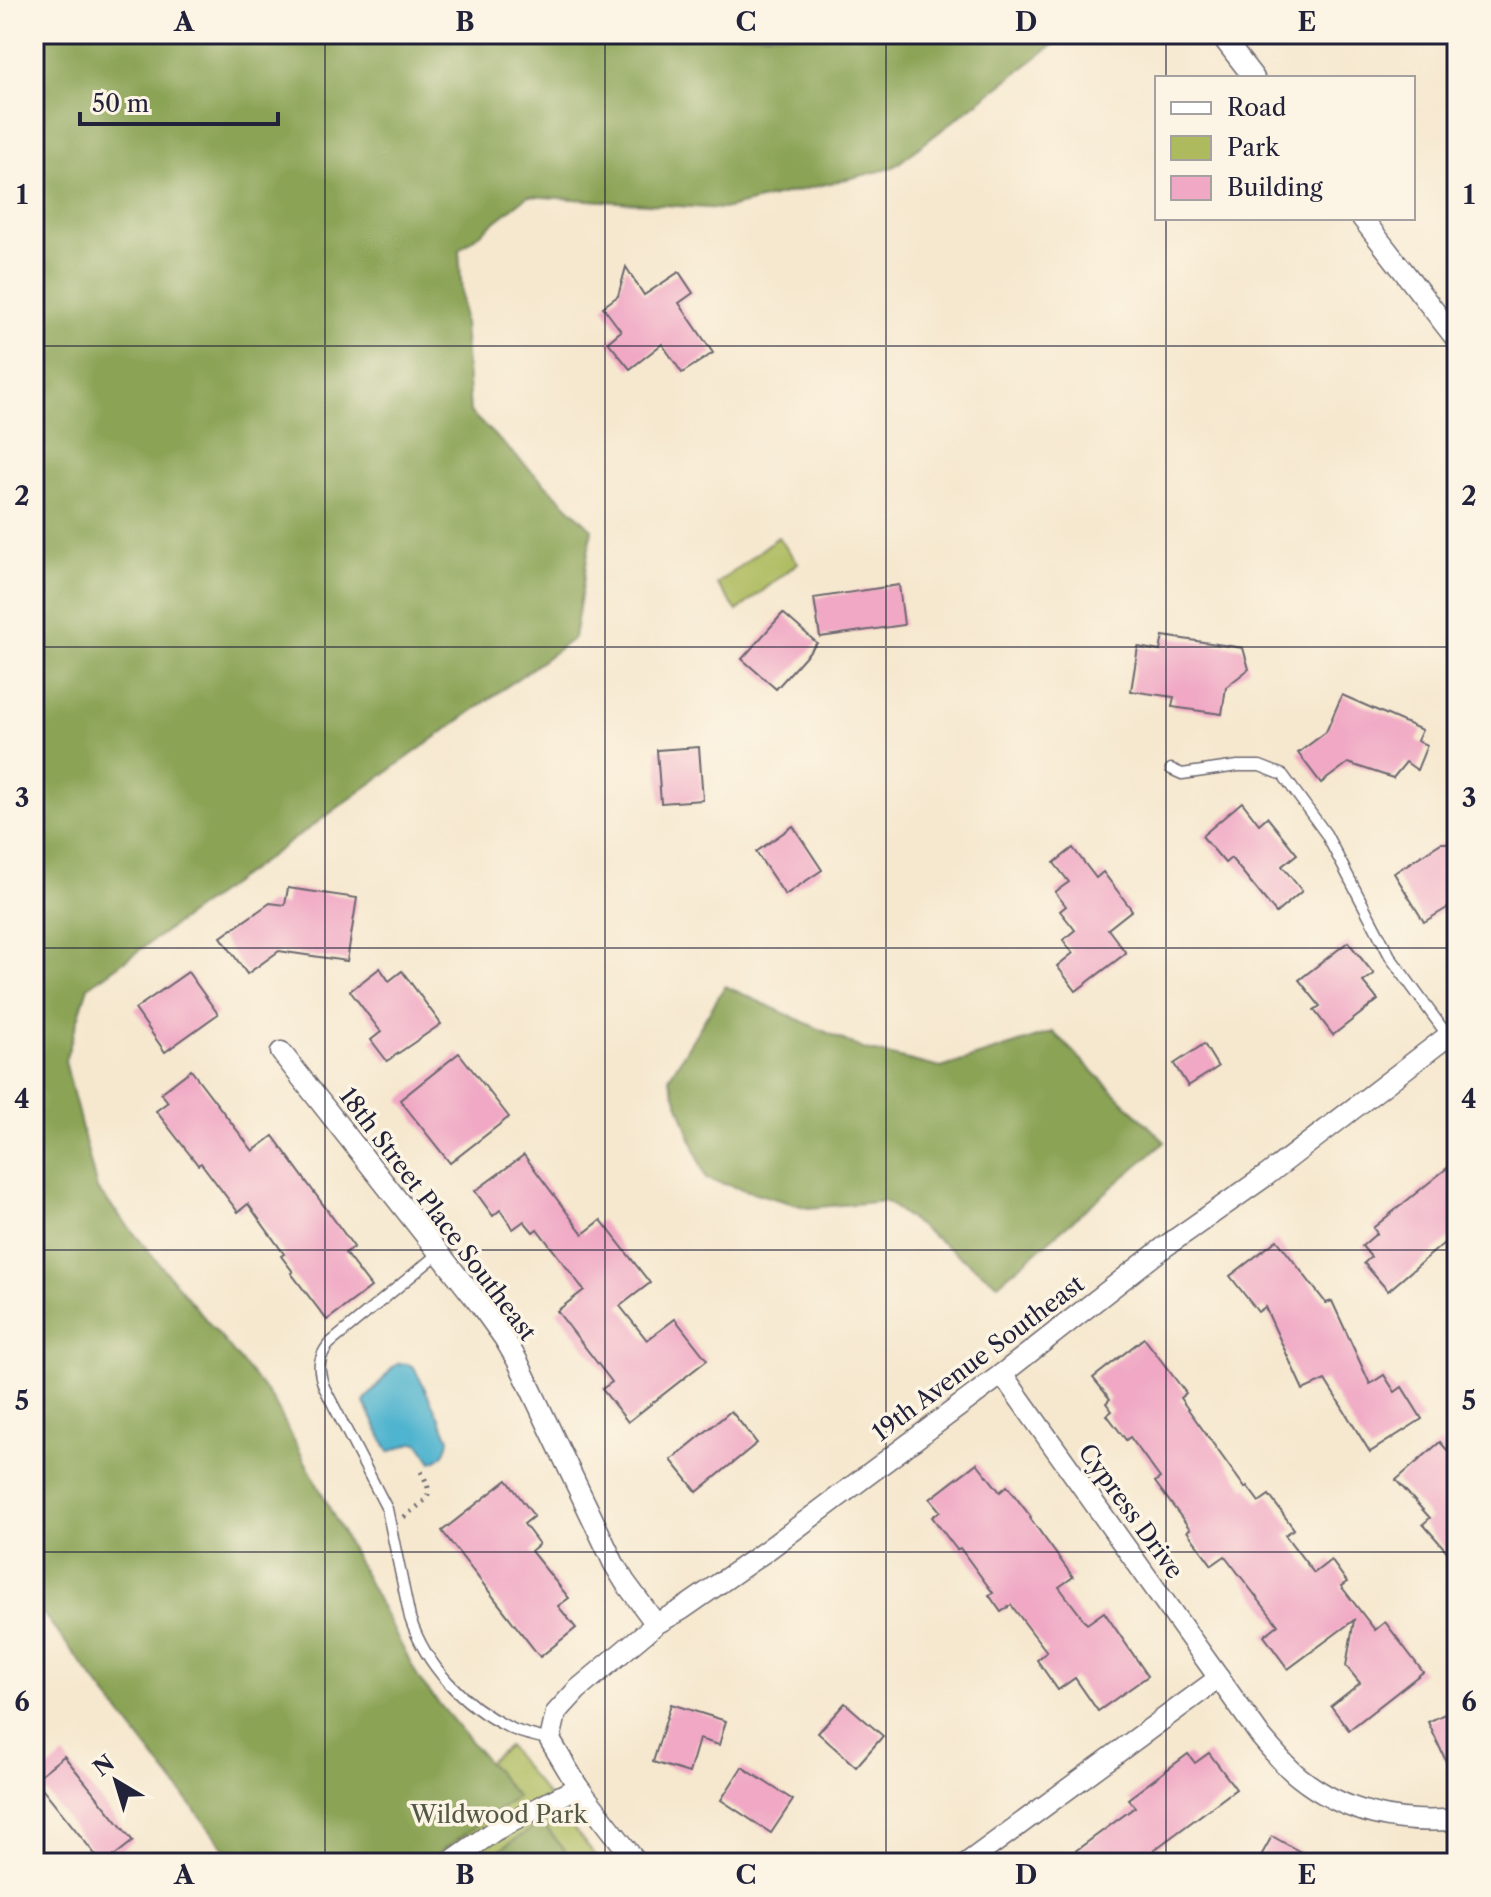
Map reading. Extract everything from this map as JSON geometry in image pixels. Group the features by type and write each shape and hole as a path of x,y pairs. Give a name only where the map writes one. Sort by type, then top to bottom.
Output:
{"street":[{"path":"1221,35 1252,76"},
{"path":"1364,220 1457,340"},
{"name":"19th Avenue Southeast","path":"550,1740 556,1713 577,1690 656,1624 766,1551 1002,1374 1163,1248 1267,1175 1453,1033"},
{"name":"18th Street Place Southeast","path":"281,1052 504,1338 614,1564 656,1624"},
{"name":"Cypress Drive","path":"1002,1374 1261,1737 1297,1776 1318,1791 1352,1808 1401,1820 1457,1819"},
{"path":"967,1863 1219,1678"},
{"path":"550,1740 578,1787 637,1863"},
{"path":"449,1863 494,1831 578,1787"}],"lane":[{"path":"1171,769 1182,774 1260,766 1283,775 1326,834 1391,958 1453,1033"},
{"path":"439,1253 329,1344 322,1352 319,1372 387,1509 410,1618 433,1664 482,1712 511,1729 550,1740"}],"path":[{"path":"390,1528 429,1494 418,1466"}],"green space":[{"path":"34,34 1067,34 892,168 723,209 528,196 459,250 470,412 592,529 574,638 88,987 65,1061 97,1189 273,1400 420,1681 517,1797 436,1855 419,1863 236,1863 34,1602"},
{"path":"778,537 798,563 737,611 717,584"},
{"path":"725,986 863,1049 941,1068 1053,1032 1165,1142 998,1284 885,1201 808,1208 706,1179 669,1078"},
{"name":"Wildwood Park","path":"508,1746 601,1863 356,1863"},
{"path":"542,1822 575,1863 479,1863"}],"water":[{"path":"399,1363 414,1367 449,1438 445,1453 432,1462 419,1443 389,1452 364,1402"}],"building":[{"path":"626,267 644,295 679,272 693,293 679,303 713,353 682,373 662,344 630,369 608,342 621,331 603,307 618,296"},
{"path":"899,585 904,625 820,637 814,598"},
{"path":"783,613 817,643 776,689 742,659"},
{"path":"1163,636 1243,648 1249,669 1226,687 1222,714 1172,707 1174,697 1131,691 1138,647 1160,651"},
{"path":"1342,695 1422,730 1417,741 1427,745 1417,770 1406,762 1393,778 1348,763 1321,783 1298,753 1326,732"},
{"path":"699,747 703,800 661,803 657,750"},
{"path":"1242,802 1259,824 1267,817 1297,854 1282,866 1302,891 1276,913 1231,858 1225,863 1202,836"},
{"path":"793,826 822,870 785,895 756,852"},
{"path":"1441,843 1457,843 1457,902 1424,922 1394,873"},
{"path":"1073,848 1096,878 1103,872 1132,910 1108,929 1126,953 1076,991 1057,966 1073,953 1063,940 1075,930 1060,911 1066,906 1055,892 1069,882 1054,863"},
{"path":"288,888 357,898 347,961 279,951 247,974 221,937 270,903 285,905"},
{"path":"1348,942 1374,974 1363,982 1378,1000 1333,1035 1314,1010 1320,1006 1299,980"},
{"path":"380,968 389,981 402,971 441,1024 387,1061 371,1040 381,1032 350,991"},
{"path":"188,972 218,1014 165,1052 135,1009"},
{"path":"1204,1044 1218,1067 1188,1086 1174,1064"},
{"path":"459,1053 509,1117 450,1163 400,1100"},
{"path":"191,1070 253,1151 273,1136 354,1247 345,1253 371,1287 327,1320 291,1273 281,1256 284,1254 248,1204 238,1212 156,1111 168,1102 161,1093"},
{"path":"524,1155 583,1234 601,1220 650,1283 620,1306 647,1340 675,1319 707,1360 628,1422 602,1389 612,1382 557,1311 584,1290 537,1229 533,1232 524,1221 513,1229 500,1210 493,1216 475,1191"},
{"path":"1457,1160 1457,1232 1388,1291 1364,1263 1371,1257 1362,1246 1377,1233 1373,1228"},
{"path":"1277,1240 1326,1303 1332,1301 1370,1384 1384,1375 1395,1392 1402,1387 1422,1419 1370,1452 1325,1380 1303,1390 1265,1307 1258,1312 1230,1276"},
{"path":"1144,1338 1186,1393 1180,1398 1245,1488 1247,1486 1259,1502 1269,1495 1294,1529 1285,1535 1314,1573 1331,1560 1347,1582 1341,1586 1375,1630 1385,1622 1423,1672 1349,1730 1331,1706 1360,1683 1346,1666 1354,1620 1288,1669 1264,1636 1278,1625 1225,1556 1212,1565 1155,1482 1160,1478 1130,1437 1126,1440 1107,1415 1112,1411 1106,1403 1110,1399 1093,1378"},
{"path":"731,1411 757,1443 697,1492 671,1460"},
{"path":"1440,1442 1457,1461 1457,1563 1423,1524 1430,1518 1396,1480"},
{"path":"977,1463 1000,1492 1007,1486 1073,1577 1059,1587 1087,1624 1104,1612 1148,1676 1098,1711 1075,1678 1058,1690 1037,1660 1047,1652 1011,1605 1001,1612 989,1595 993,1593 960,1548 957,1550 932,1517 940,1511 930,1499"},
{"path":"507,1480 534,1516 524,1524 539,1544 531,1551 569,1598 558,1606 576,1628 540,1657 442,1531"},
{"path":"845,1703 883,1736 856,1767 818,1733"},
{"path":"671,1704 726,1721 719,1745 699,1739 689,1773 653,1762"},
{"path":"1457,1708 1457,1785 1428,1722"},
{"path":"1209,1753 1236,1789 1154,1850 1153,1854 1140,1863 1059,1863 1135,1807 1128,1799 1188,1754 1195,1763"},
{"path":"64,1756 133,1841 105,1863 35,1779"},
{"path":"742,1767 793,1800 771,1833 721,1800"},
{"path":"1272,1836 1320,1863 1257,1863"}]}
